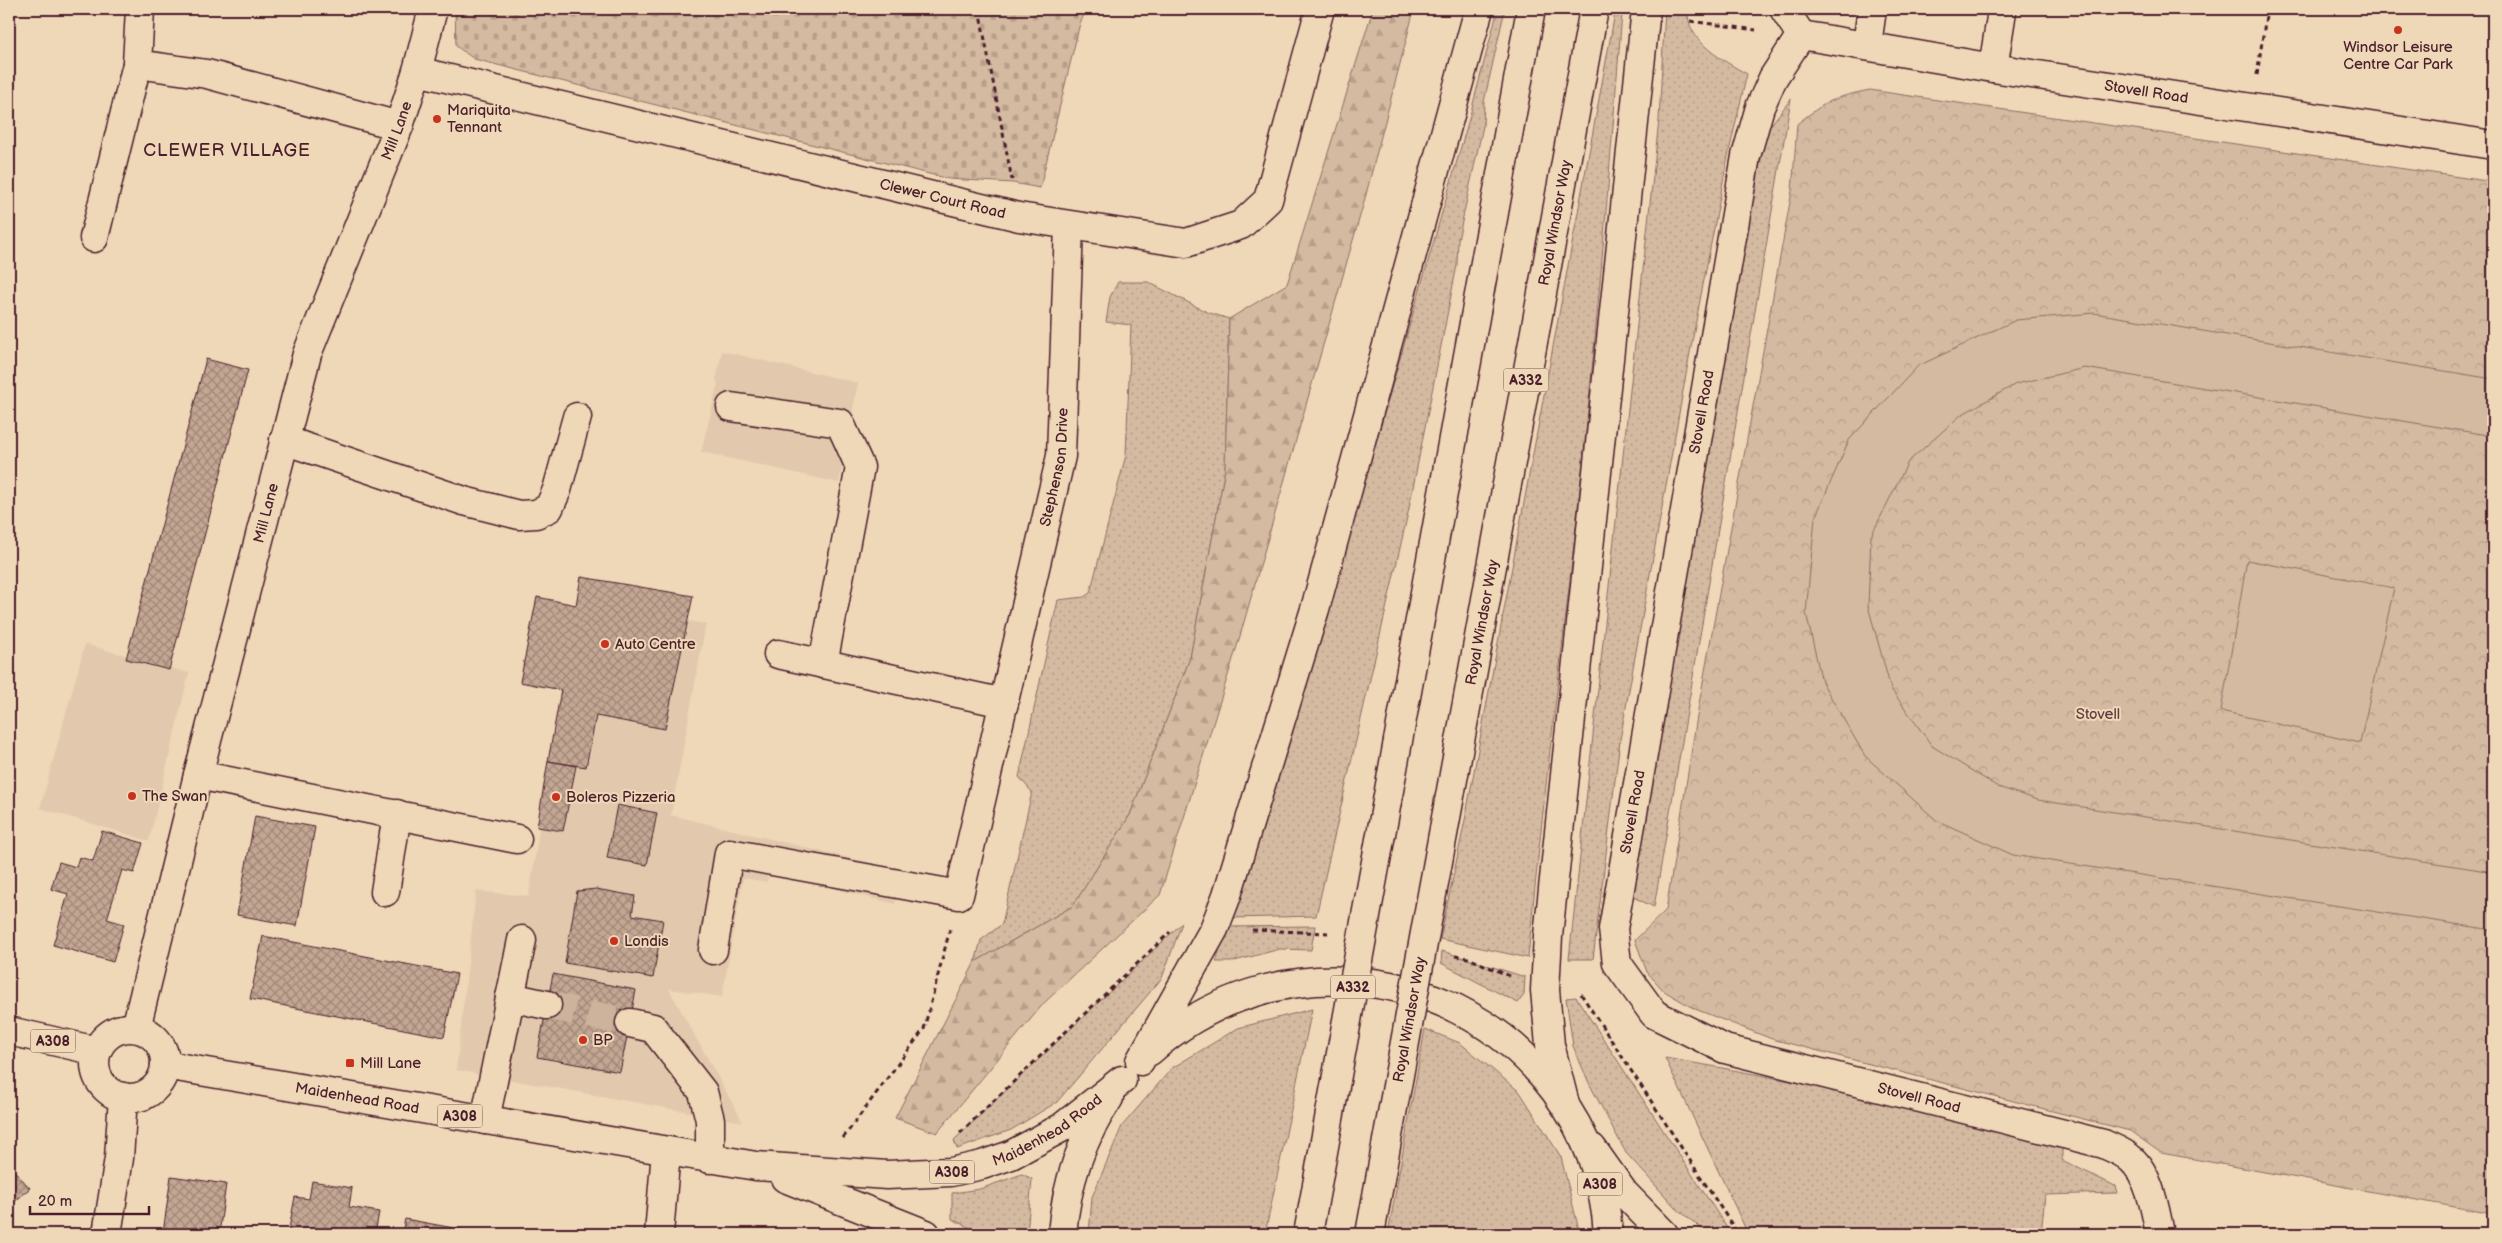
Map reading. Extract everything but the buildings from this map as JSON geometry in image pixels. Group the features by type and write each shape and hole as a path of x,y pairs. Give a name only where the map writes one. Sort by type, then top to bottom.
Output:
{"main road":[{"path":"94,238 138,64 140,9"},
{"name":"Mill Lane","path":"136,1028 198,775 306,354 399,126 417,71 433,9"},
{"name":"Clewer Court Road","path":"417,71 1019,217 1186,244 1241,225 1268,200 1320,9"},
{"path":"1131,1070 1214,929 1227,895 1315,609 1479,9"},
{"name":"A332","path":"1308,1234 1531,9"},
{"name":"Royal Windsor Way","path":"1370,1234 1594,9"},
{"path":"1565,1104 1550,1045 1545,990 1548,936 1646,9"},
{"path":"1784,9 1801,35"},
{"path":"1867,45 1872,9"},
{"path":"1993,68 2002,11"},
{"name":"Stovell Road","path":"2160,1234 2156,1207 2144,1178 2132,1159 2104,1144 1725,1049 1654,1014 1617,963 1613,929 1746,156 1760,107 1773,78 1801,35 1993,68 2493,145"},
{"path":"138,64 207,74 399,126"},
{"name":"Stephenson Drive","path":"960,895 1061,456 1070,226"},
{"path":"731,407 840,423 860,467 823,664"},
{"path":"284,440 464,501 519,515 536,514 549,508 557,490 577,417"},
{"path":"778,654 1004,703"},
{"path":"198,775 517,839"},
{"path":"385,892 397,814"},
{"path":"714,950 729,853 960,895"},
{"path":"485,1120 522,940"},
{"name":"A308","path":"1062,1234 1071,1177 1085,1139 1101,1110 1131,1070 1164,1039 1193,1019 1226,1002 1260,990 1295,982 1337,979 1384,984 1428,996 1462,1011 1493,1029 1522,1054 1544,1076 1565,1104 1584,1136 1600,1186 1608,1234"},
{"path":"510,997 547,1005"},
{"path":"630,1023 653,1028 703,1092 710,1120 710,1159"},
{"name":"A308","path":"123,1097 111,1093 99,1080 95,1068 97,1051 103,1040 112,1032 124,1028 136,1028"},
{"path":"107,1234 119,1158 123,1097 140,1097 151,1091 162,1077 165,1065 163,1051 157,1041 148,1032 136,1028"},
{"name":"A308","path":"9,1031 97,1051"},
{"name":"Maidenhead Road","path":"165,1065 710,1159 756,1166 887,1175 951,1172 982,1165 1036,1143 1062,1128 1131,1070"},
{"path":"1584,1136 1624,1193 1664,1234"},
{"path":"659,1234 666,1151"},
{"name":"Maidenhead Road","path":"756,1166 926,1234"}],"path":[{"path":"979,9 1019,217"},
{"path":"2252,108 2267,9"},
{"path":"1690,22 1801,35"},
{"path":"838,1145 924,1029 960,895"}],"shaded area":[{"path":"722,351 858,383 839,483 701,452 718,383 716,380"},
{"path":"581,576 692,595 688,621 706,624 671,815 903,871 895,904 769,873 767,882 743,878 722,997 669,989 743,1122 456,1070 476,891 529,896 560,690 519,683 536,597 575,605"},
{"path":"85,644 189,673 149,841 40,808"}],"green space":[{"path":"455,9 1087,9 1080,23 1040,188 1013,183 949,179 474,59 456,46"},
{"path":"1373,9 1414,10 1364,202 1238,643 1160,895 1044,1003 937,1133 895,1118 975,962 1073,906 1130,815 1190,658 1225,469 1229,319 1287,284"},
{"path":"1498,9 1505,9 1484,102 1483,126 1458,240 1457,265 1408,513 1316,916 1232,918 1289,744 1469,119"},
{"path":"1665,9 1688,9 1689,20 1699,40 1717,56 1747,74 1728,156 1691,347 1620,740 1593,959 1569,959 1659,120"},
{"path":"1615,13 1622,13 1593,356 1528,958 1440,939 1465,820"},
{"name":"Stovell","path":"1870,90 2493,182 2493,1214 2161,1153 2130,1131 1772,1039 1695,1009 1664,991 1647,972 1635,940 1666,910 1699,704 1792,191 1797,124 1831,101"},
{"path":"1791,99 1654,907 1633,897 1676,617 1766,131"},
{"path":"1118,282 1148,282 1207,312 1229,319 1225,469 1190,658 1130,815 1073,906 975,962 981,940 1002,924 1032,792 1019,777 1058,600 1084,597 1090,593 1126,455 1131,325 1106,322 1110,297"},
{"path":"2094,313 2493,379 2493,436 2085,368 2016,384 1961,415 1908,462 1871,536 1868,606 1891,689 1932,746 1998,787 2038,800 2493,872 2493,930 2013,855 1936,820 1865,756 1822,682 1806,613 1815,518 1849,440 1918,366 2016,320"},
{"path":"2247,560 2394,588 2360,743 2221,711"},
{"path":"1182,923 1162,978 1057,1102 1011,1130 957,1149 954,1140"},
{"path":"1315,926 1311,950 1280,949 1231,962 1216,962 1226,927"},
{"path":"1442,951 1525,977 1524,995 1518,1003 1441,963"},
{"path":"1576,997 1731,1234 1708,1234 1676,1208 1626,1153 1589,1083 1573,1046 1566,998"},
{"path":"1312,1009 1265,1234 1089,1234 1092,1197 1122,1126 1172,1068 1238,1028"},
{"path":"1425,1029 1460,1043 1520,1092 1561,1157 1580,1234 1388,1234"},
{"path":"1665,1058 1865,1097 2062,1145 2062,1160 2115,1186 2117,1193 2045,1195 2041,1234 1748,1234"},
{"path":"1022,1174 1032,1179 1027,1234 982,1234 952,1219 952,1193 980,1189"}],"tunnel":[{"path":"547,1005 630,1023"}],"place":[{"name":"Windsor Leisure Centre Car Park","path":"2398,30"},
{"name":"Mariquita Tennant","path":"437,119"},
{"name":"Auto Centre","path":"605,644"},
{"name":"The Swan","path":"132,796"},
{"name":"Boleros Pizzeria","path":"556,797"},
{"name":"Londis","path":"614,941"},
{"name":"BP","path":"583,1040"},
{"name":"Mill Lane","path":"350,1063"}],"district":[{"name":"CLEWER VILLAGE","path":"227,150"}]}
